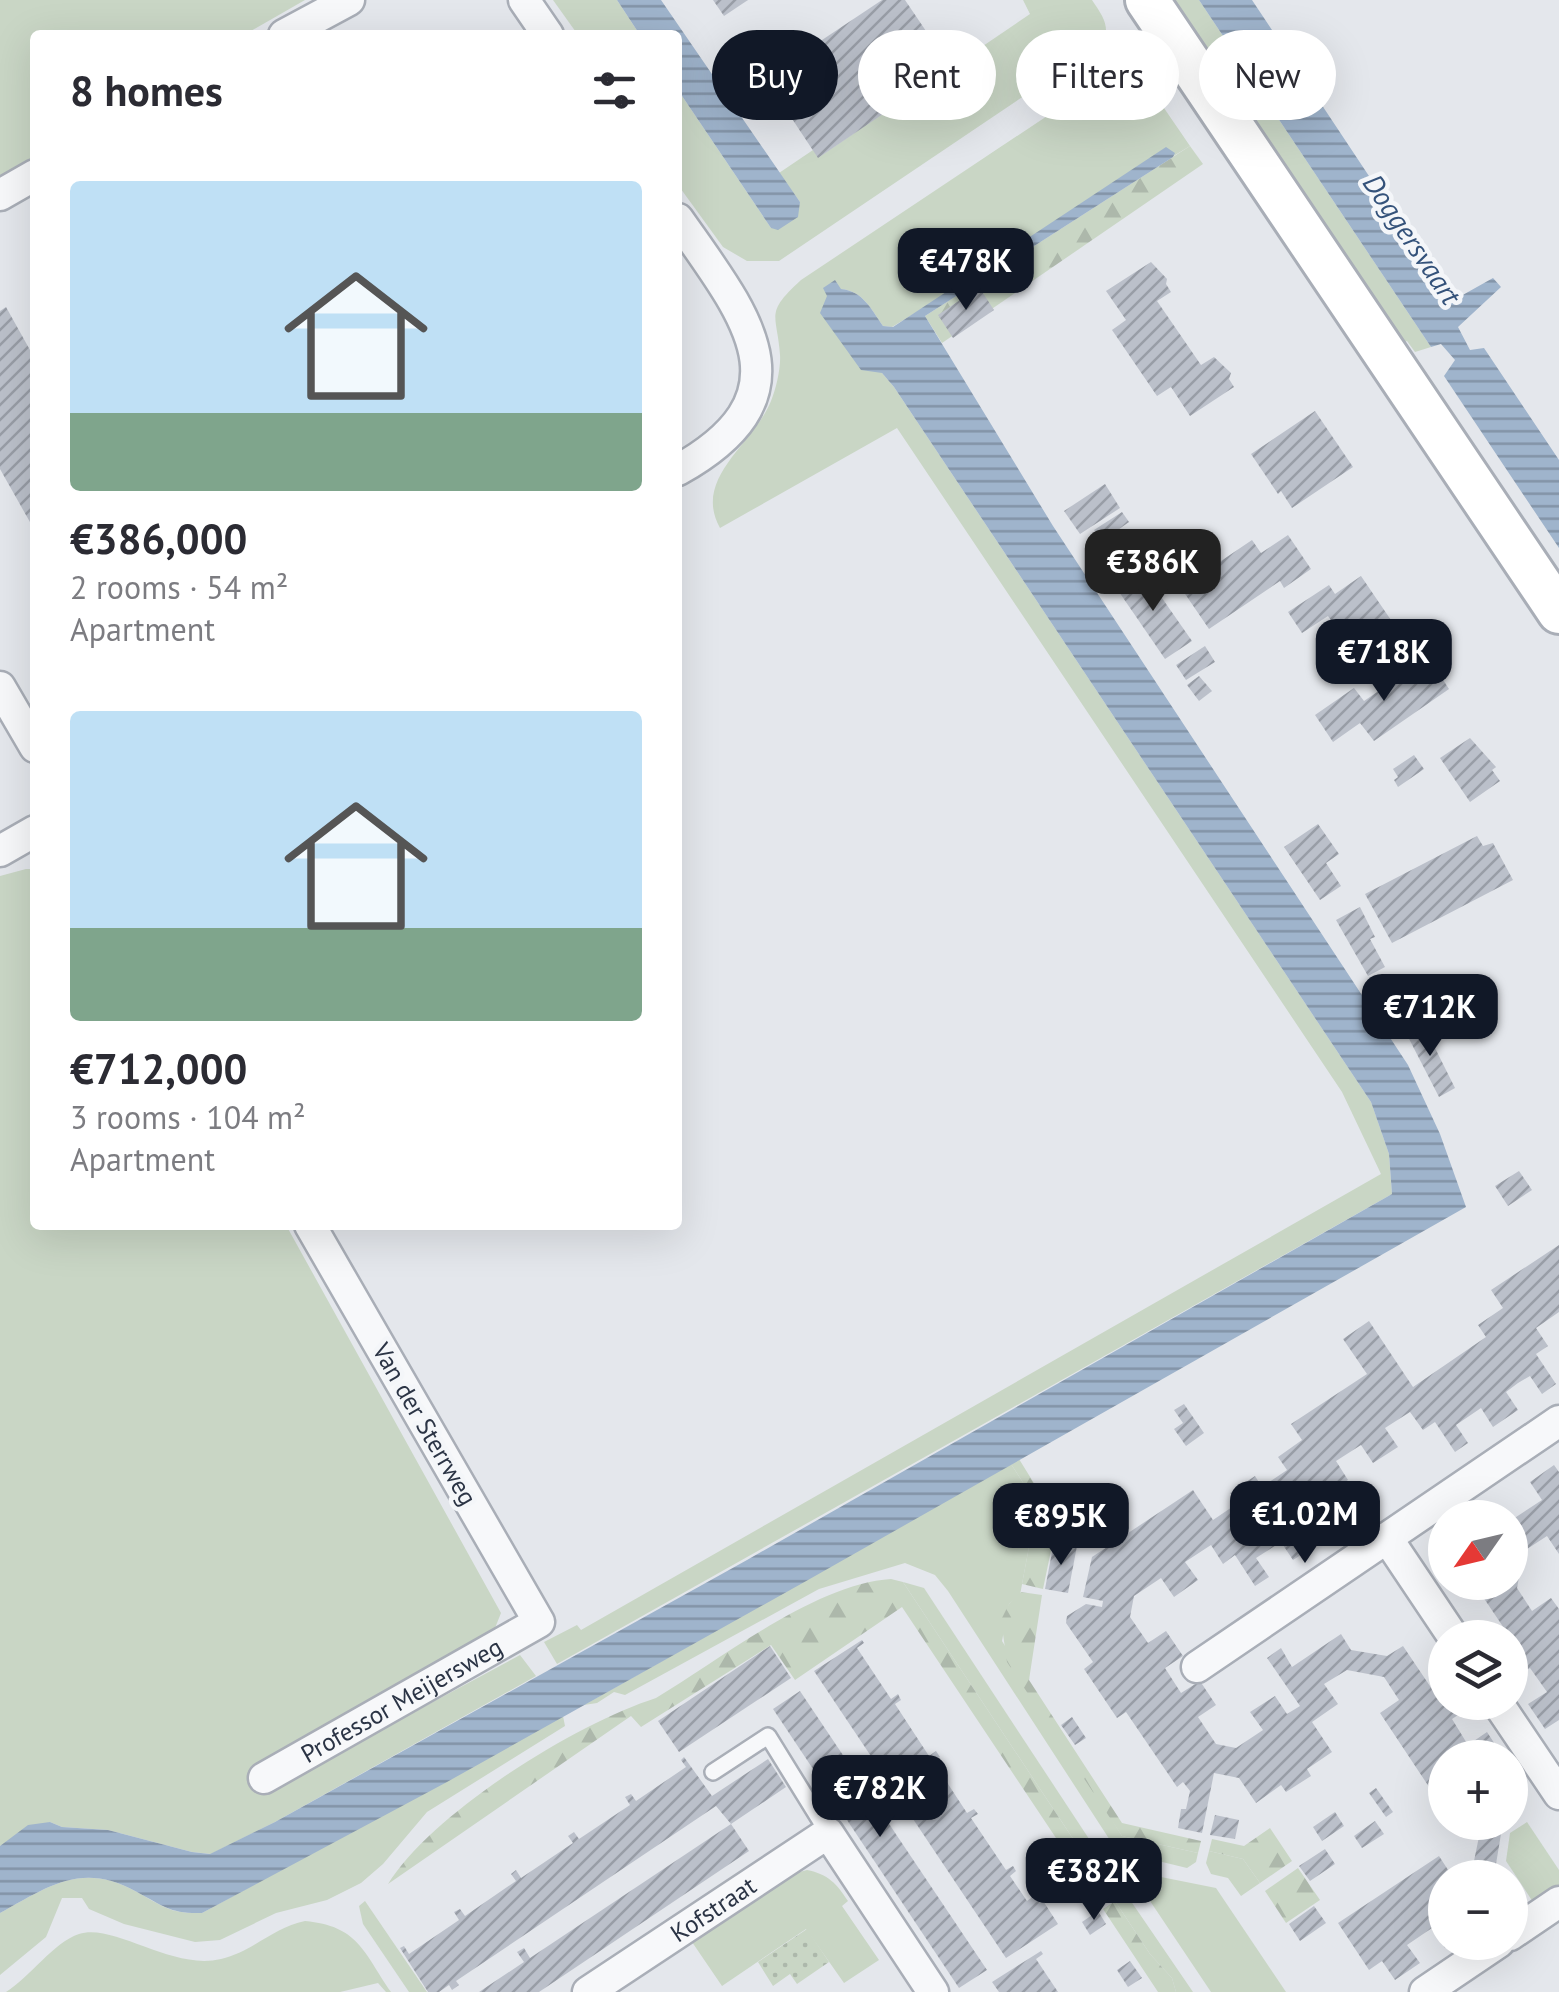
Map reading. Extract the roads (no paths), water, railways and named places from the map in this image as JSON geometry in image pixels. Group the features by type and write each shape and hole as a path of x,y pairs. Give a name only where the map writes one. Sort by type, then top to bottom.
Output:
{"street":[{"path":"293,30 349,0"},
{"path":"524,0 545,30"},
{"path":"1147,0 1559,612"},
{"path":"0,195 30,178"},
{"path":"682,225 738,306 753,347 758,380 749,408 727,438 682,467"},
{"path":"0,687 30,738"},
{"path":"0,851 30,834"},
{"name":"Van der Sterrweg","path":"313,1230 539,1622"},
{"path":"1196,1667 1559,1421"},
{"path":"1387,1538 1442,1620"},
{"name":"Professor Meijersweg","path":"264,1778 539,1622"},
{"path":"1509,1720 1559,1794"},
{"path":"828,1833 933,1992"},
{"name":"Kofstraat","path":"588,1992 828,1833"},
{"path":"1528,1923 1559,1902"},
{"path":"1425,1992 1472,1960"}],"lane":[{"path":"713,1772 768,1736 828,1833"}],"water":[{"path":"617,0 661,0 682,30 637,30"},
{"path":"1199,0 1252,0 1272,30 1219,30"},
{"path":"682,31 712,74 712,120 744,120 800,202 798,217 778,230 771,228 682,96"},
{"path":"1279,120 1332,120 1452,301 1493,278 1501,287 1458,327 1470,350 1484,348 1559,460 1559,548 1444,376 1455,360 1441,344 1431,347"},
{"path":"1166,147 1175,153 1173,157 925,316 1053,526 1408,1065 1440,1134 1466,1207 447,1782 202,1913 175,1910 117,1883 82,1878 50,1886 0,1913 0,1846 28,1825 50,1822 62,1827 108,1830 210,1854 275,1822 747,1560 1392,1194 1389,1154 1371,1102 894,387 882,373 861,370 820,313 827,296 823,288 835,280 841,289 861,297 883,326 893,327"}],"water label":[{"name":"Doggersvaart","path":"1412,239"}]}
